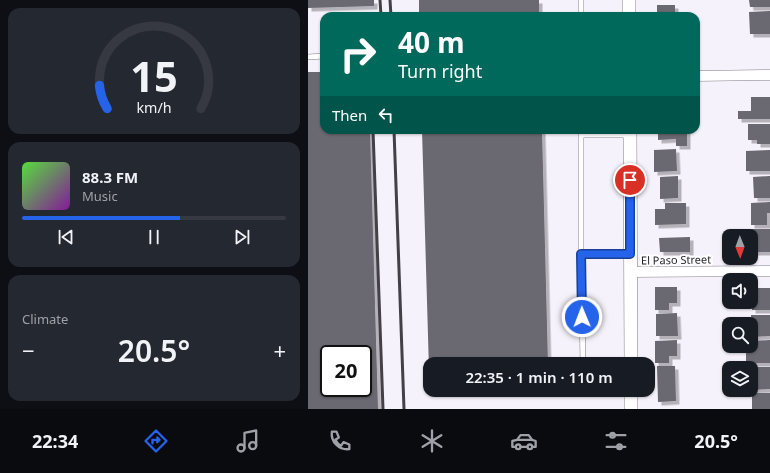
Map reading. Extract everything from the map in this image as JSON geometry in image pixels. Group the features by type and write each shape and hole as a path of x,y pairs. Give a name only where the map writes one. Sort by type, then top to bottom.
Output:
{"street":[{"path":"629,0 630,12"},
{"path":"700,76 770,76"},
{"path":"630,134 631,357"},
{"name":"El Paso Street","path":"630,272 770,271"},
{"path":"631,397 631,409"}],"lane":[{"path":"581,0 581,12"},
{"path":"308,57 320,56"},
{"path":"581,134 583,357"},
{"path":"581,254 630,254"}],"building":[{"path":"308,0 374,0 374,6 308,8"},
{"path":"419,0 539,0 539,12 419,12"},
{"path":"749,0 770,0 770,7 750,7"},
{"path":"657,5 675,5 675,12 657,12"},
{"path":"770,11 770,34 750,34 749,12"},
{"path":"308,72 320,72 320,134 370,134 378,409 308,409"},
{"path":"751,97 770,97 770,119 738,119 738,111 751,111"},
{"path":"748,124 770,124 770,144 757,144 757,140 748,140"},
{"path":"422,134 542,134 548,357 429,357"},
{"path":"658,134 687,134 687,146 676,146 676,139 658,140"},
{"path":"676,149 677,171 654,172 654,150"},
{"path":"770,150 770,171 746,171 746,151"},
{"path":"678,176 678,198 660,199 660,177"},
{"path":"770,176 770,198 754,198 753,177"},
{"path":"770,202 770,213 767,213 767,225 751,225 751,203"},
{"path":"665,203 686,203 686,224 655,225 655,209 665,209"},
{"path":"758,229 770,229 770,252 758,252"},
{"path":"690,237 690,252 660,252 659,238"},
{"path":"655,287 677,287 677,303 669,303 669,310 655,310"},
{"path":"758,288 770,288 770,310 752,310 758,309"},
{"path":"677,313 678,336 656,336 656,314"},
{"path":"751,315 770,315 770,336 758,337 758,317 751,317"},
{"path":"677,340 677,356 669,356 669,363 655,363 655,341"},
{"path":"770,340 770,363 746,361 746,353 758,353 758,341"},
{"path":"657,366 675,366 676,401 658,402"},
{"path":"758,367 770,367 770,389 758,390"},
{"path":"758,393 770,393 770,409 752,409 752,397 758,397"}],"railway":[{"path":"380,0 381,12"},
{"path":"390,0 391,12"},
{"path":"373,134 383,409"},
{"path":"394,134 404,409"}],"route":[{"path":"582,317 581,254 630,254 630,180"}]}
